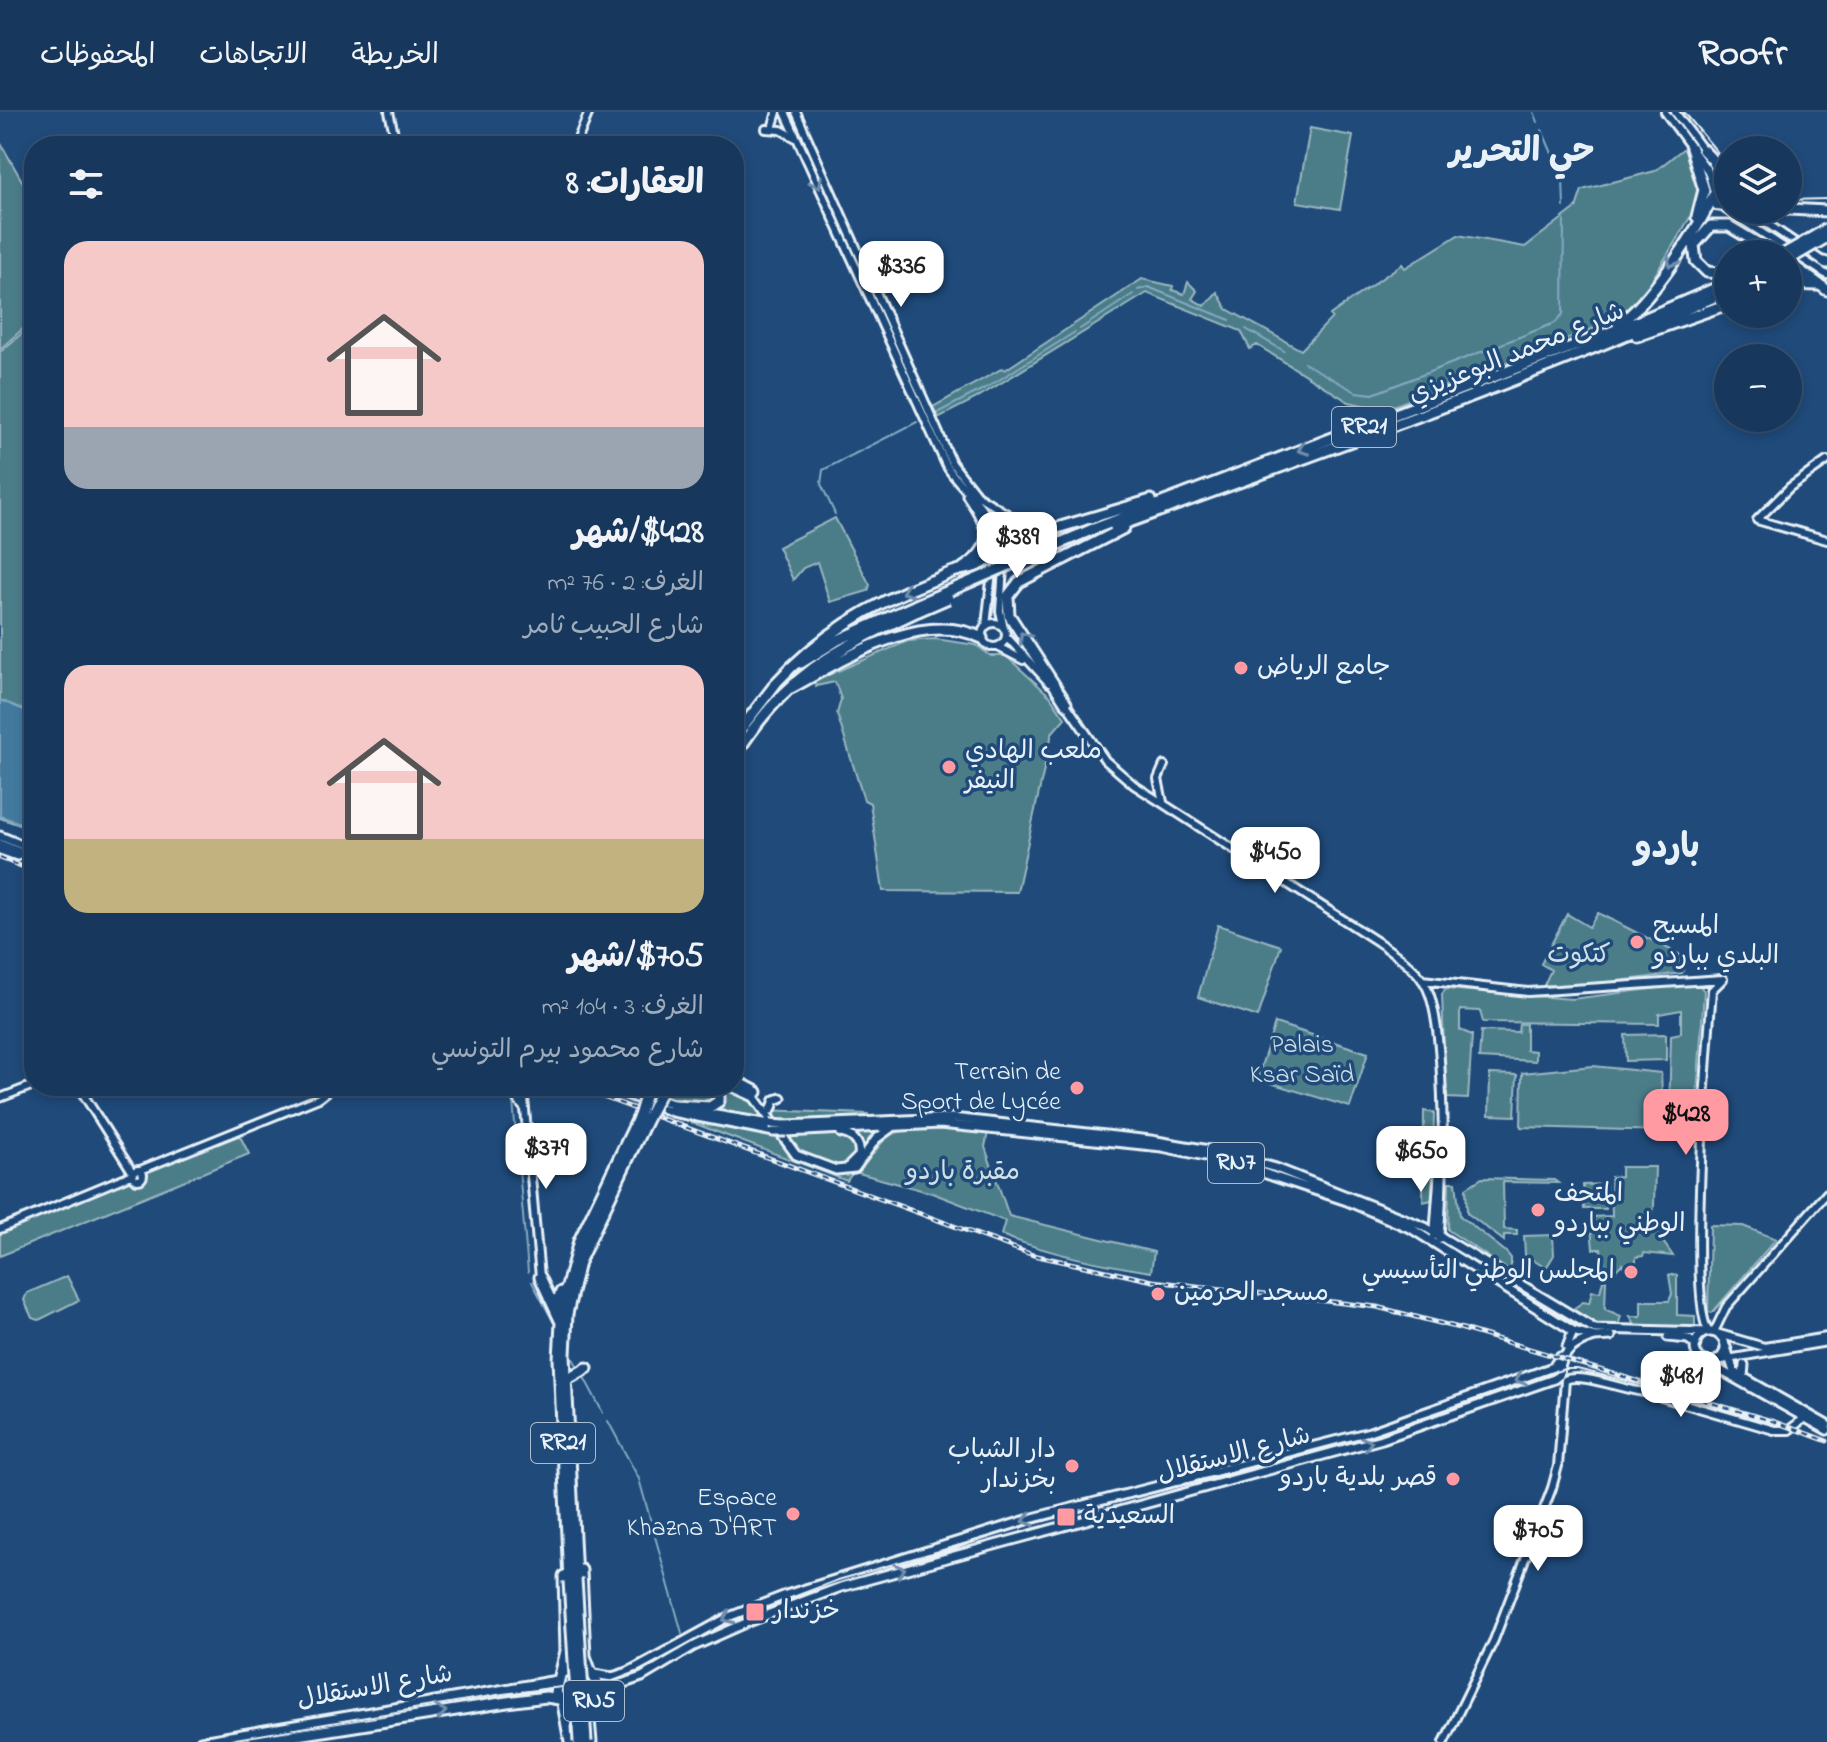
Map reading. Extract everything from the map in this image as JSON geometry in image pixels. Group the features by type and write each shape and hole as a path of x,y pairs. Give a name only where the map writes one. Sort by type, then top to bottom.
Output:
{"highway":[{"path":"1685,242 1704,199 1702,178 1691,148"},
{"path":"1703,150 1714,161"},
{"path":"1594,343 1643,305 1713,194"},
{"path":"1802,210 1827,211"},
{"path":"1714,273 1707,272 1696,261 1694,245 1711,226 1729,226 1752,240"},
{"path":"1802,244 1827,229"},
{"path":"1802,252 1827,237"},
{"path":"1802,271 1826,288"},
{"path":"1802,282 1826,288"},
{"name":"شارع محمد البوعزيزي","path":"1639,325 1714,290"},
{"name":"شارع محمد البوعزيزي","path":"1092,533 1327,452 1714,296"},
{"path":"1594,343 1714,308"},
{"name":"شارع محمد البوعزيزي","path":"744,725 774,685 838,640 1208,483 1594,343"},
{"path":"1007,515 1026,533 1043,534 1208,483"},
{"path":"960,570 982,554 987,542 981,516 968,495"},
{"path":"1000,611 1007,589 1017,579 1189,500"},
{"path":"774,685 807,651 842,624 885,599 986,563 995,544"},
{"path":"1053,564 1013,587 1007,608 1066,703"},
{"name":"شارع محمد البوعزيزي","path":"744,742 765,710 781,693 825,658 917,608"},
{"path":"781,693 908,634 962,632 982,638"},
{"path":"744,1087 756,1095"},
{"path":"744,1090 756,1095"},
{"path":"643,1117 652,1096"},
{"path":"673,1105 710,1107 719,1101 719,1096"},
{"name":"RR21","path":"592,1672 585,1656 570,1492 560,1320 572,1260 643,1117"},
{"name":"RR21","path":"579,1742 566,1380 570,1297 579,1262 643,1117"},
{"path":"549,1298 553,1302 559,1300 572,1260"},
{"path":"540,1277 560,1320"},
{"path":"570,1297 572,1339"},
{"path":"566,1380 587,1368"},
{"name":"RR21","path":"559,1677 566,1651 563,1536 570,1492"},
{"name":"RR21","path":"572,1580 588,1742"},
{"name":"RN5","path":"571,1667 592,1672 598,1684 596,1698 579,1709 561,1702 559,1677 571,1667"},
{"name":"شارع الاستقلال","path":"201,1742 559,1677"},
{"name":"شارع الاستقلال","path":"253,1742 507,1702 546,1697 561,1702"},
{"name":"RR21","path":"588,1742 589,1719 596,1698"},
{"path":"561,1702 570,1742"}],"main road":[{"path":"389,112 395,136"},
{"path":"579,136 589,112"},
{"path":"777,112 770,127 797,138"},
{"path":"785,112 946,465 985,512 991,526 995,544 982,638 986,644 1033,666"},
{"path":"796,112 952,463 977,495 1007,515 1009,530 1005,539 1000,611 1005,632 997,647"},
{"path":"1665,112 1712,178 1714,198"},
{"path":"1675,112 1714,167"},
{"path":"1751,224 1827,275"},
{"path":"1768,224 1826,263"},
{"path":"1827,461 1790,487 1757,520 1827,540"},
{"path":"991,526 994,514 1007,515"},
{"path":"991,526 1000,533 1009,530"},
{"path":"986,626 994,623 1005,632 1066,703 1105,760 1164,806 1378,942 1406,963 1422,980 1430,997 1437,1041 1441,1160 1436,1237"},
{"path":"1164,765 1158,779 1164,806"},
{"path":"0,836 24,846"},
{"path":"0,844 24,855"},
{"path":"0,850 24,857"},
{"path":"1700,979 1712,990"},
{"path":"1426,988 1440,986 1557,992 1723,979 1712,990 1701,1161 1703,1319 1726,1347 1733,1371 1827,1428"},
{"path":"1422,980 1440,986"},
{"path":"1430,997 1440,986"},
{"path":"0,1098 24,1089"},
{"path":"756,1095 771,1110 785,1139 798,1152 837,1167 853,1164 859,1156 856,1141 847,1134 831,1131"},
{"path":"756,1095 791,1152 836,1170 855,1168 881,1134 904,1125"},
{"path":"85,1096 137,1173"},
{"path":"0,1229 322,1096"},
{"path":"515,1096 525,1108"},
{"path":"522,1096 540,1277"},
{"name":"RN7","path":"631,1096 672,1112 772,1128 831,1131 904,1125 1042,1133 1214,1157 1347,1201 1436,1237 1485,1274 1573,1331 1595,1337 1688,1339 1696,1345"},
{"name":"RN7","path":"649,1096 673,1105 772,1128"},
{"path":"771,1110 775,1100 781,1098"},
{"name":"RN7","path":"786,1129 929,1117 1151,1140 1255,1161 1436,1237 1605,1332 1713,1333"},
{"path":"1713,1333 1726,1307 1827,1193"},
{"path":"1485,1274 1491,1266"},
{"path":"1522,1297 1527,1288"},
{"path":"1556,1319 1562,1310"},
{"name":"شارع الاستقلال","path":"592,1672 612,1677 628,1672 729,1617 824,1583 1033,1518 1370,1432 1553,1367 1570,1343 1573,1331"},
{"path":"1808,1414 1712,1368 1696,1353 1696,1345 1700,1336 1713,1333 1764,1347 1822,1341"},
{"name":"شارع الاستقلال","path":"596,1698 606,1689 642,1677 694,1646 841,1587 1382,1439 1554,1379 1559,1375 1560,1364 1567,1351 1595,1337"},
{"path":"1704,1361 1729,1360 1822,1341"},
{"path":"1716,1361 1726,1347"},
{"path":"1743,1377 1744,1365"},
{"path":"1444,1742 1494,1640 1552,1488 1558,1466 1565,1380 1583,1378 1772,1430 1786,1430 1808,1414"}],"green space":[{"path":"1310,128 1353,136 1340,209 1297,202"},
{"path":"0,142 24,184 24,328 0,349"},
{"path":"1684,148 1695,176 1697,206 1641,298 1610,322 1370,415 1367,406 1349,402 1257,345 1250,349 1241,331 1147,293 975,399 938,418 933,407 1003,368 1005,370 1142,279 1173,286 1172,290 1184,294 1188,282 1197,291 1192,299 1205,306 1217,292 1227,309 1301,350 1332,318 1330,315 1402,264 1405,268 1458,235 1525,247 1576,208 1582,190 1655,171"},
{"path":"24,332 24,826 0,818 0,352"},
{"path":"835,518 870,585 868,591 830,602 817,562 803,568 793,580 778,547"},
{"name":"ملعب الهادي النيفر","path":"935,639 976,645 991,656 1006,656 1050,696 1065,718 1052,733 1017,892 883,891 870,803 864,800 837,714 841,699 835,682 816,686 814,681 908,641"},
{"name":"كتكوت","path":"1598,913 1679,954 1686,962 1682,973 1571,987 1544,985 1551,970 1541,964 1567,914 1589,927"},
{"path":"1218,925 1281,946 1258,1017 1198,997"},
{"path":"1698,983 1704,991 1696,1111 1669,1114 1671,1035 1681,1033 1681,1010 1659,1014 1659,1024 1483,1022 1480,1011 1460,1010 1460,1030 1472,1035 1468,1099 1446,1098 1442,994 1446,989 1572,999"},
{"name":"Palais Ksar Saïd","path":"1275,1023 1368,1053 1350,1107 1257,1079"},
{"path":"1519,1024 1526,1024 1526,1050 1535,1051 1535,1061 1479,1058 1481,1031 1518,1032"},
{"path":"1666,1034 1666,1060 1626,1061 1625,1035"},
{"path":"1593,1066 1661,1073 1664,1131 1521,1127 1522,1073"},
{"path":"1490,1074 1517,1075 1515,1116 1489,1115"},
{"path":"744,1093 763,1110 868,1114 869,1130 903,1127 885,1137 847,1181 627,1096 744,1096"},
{"path":"1424,1111 1434,1113 1432,1200 1423,1202"},
{"name":"مقبرة باردو","path":"913,1128 988,1132 985,1147 1009,1216 1154,1252 1151,1272 1075,1258 1019,1242 1001,1235 1005,1221 932,1193 858,1173 888,1135"},
{"path":"239,1134 249,1154 0,1256 0,1230"},
{"path":"1621,1167 1655,1167 1654,1206 1650,1223 1673,1256 1644,1253 1636,1257 1636,1272 1629,1272 1622,1264 1614,1272 1606,1272 1601,1249 1593,1249 1590,1217 1612,1216 1611,1177 1621,1176"},
{"path":"1482,1178 1554,1180 1558,1183 1503,1182 1504,1229 1517,1230 1517,1235 1504,1235 1504,1241 1467,1213 1466,1188"},
{"path":"1449,1182 1456,1182 1460,1216 1506,1252 1511,1258 1511,1272 1448,1230"},
{"path":"1606,1184 1606,1209 1584,1209 1583,1185"},
{"path":"1710,1225 1743,1226 1776,1239 1712,1313 1708,1312"},
{"path":"1553,1235 1554,1255 1546,1268 1525,1255 1524,1236"},
{"path":"1669,1275 1677,1275 1677,1315 1695,1316 1695,1326 1637,1327 1630,1316 1641,1316 1641,1301 1669,1301 1672,1294"},
{"path":"67,1276 79,1300 39,1320 32,1318 24,1300 27,1293"},
{"path":"1603,1280 1606,1280 1605,1309 1621,1316 1618,1326 1600,1325 1573,1309 1583,1302 1589,1303 1592,1291 1600,1292"}],"water":[{"path":"0,700 24,710 24,824 0,816"}],"waterway":[{"path":"1534,112 1538,122"},
{"path":"1542,130 1563,179 1564,207"},
{"path":"1304,363 1356,392 1373,394 1555,323 1563,314 1564,219"},
{"path":"1138,290 1148,287 1230,320"},
{"path":"1080,329 1133,294"},
{"path":"1246,329 1284,351"},
{"path":"937,413 991,385 1075,332"},
{"path":"835,514 821,484 823,470 917,422"},
{"path":"513,1101 528,1272"},
{"path":"532,1282 556,1327"},
{"path":"571,1355 578,1367"},
{"path":"583,1375 603,1413"},
{"path":"608,1421 639,1479 682,1633"}],"tram line":[{"path":"1684,112 1714,148"},
{"path":"1802,200 1827,199"},
{"path":"218,1742 503,1694 613,1681 647,1668 730,1621 838,1580 1033,1524 1368,1436 1564,1369 1577,1369 1643,1385 1769,1423"}],"railway":[{"path":"0,858 24,867"},
{"path":"600,1096 1033,1255 1153,1281 1377,1307 1463,1329 1775,1422 1827,1441"}],"place":[{"name":"جامع الرياض","path":"1241,668"},
{"name":"ملعب الهادي النيفر","path":"949,767"},
{"name":"المسبح البلدي بباردو","path":"1637,942"},
{"name":"Terrain de Sport de Lycée","path":"1077,1088"},
{"name":"المتحف الوطني بباردو","path":"1538,1210"},
{"name":"المجلس الوطني التأسيسي","path":"1631,1272"},
{"name":"مسجد الحرمين","path":"1158,1294"},
{"name":"دار الشباب بخزندار","path":"1072,1466"},
{"name":"قصر بلدية باردو","path":"1453,1479"},
{"name":"Espace Khazna D'ART","path":"793,1514"},
{"name":"السعيدية","path":"1066,1517"},
{"name":"خزندار","path":"755,1612"}],"district":[{"name":"حي التحرير","path":"1522,153"},
{"name":"باردو","path":"1667,849"}]}
